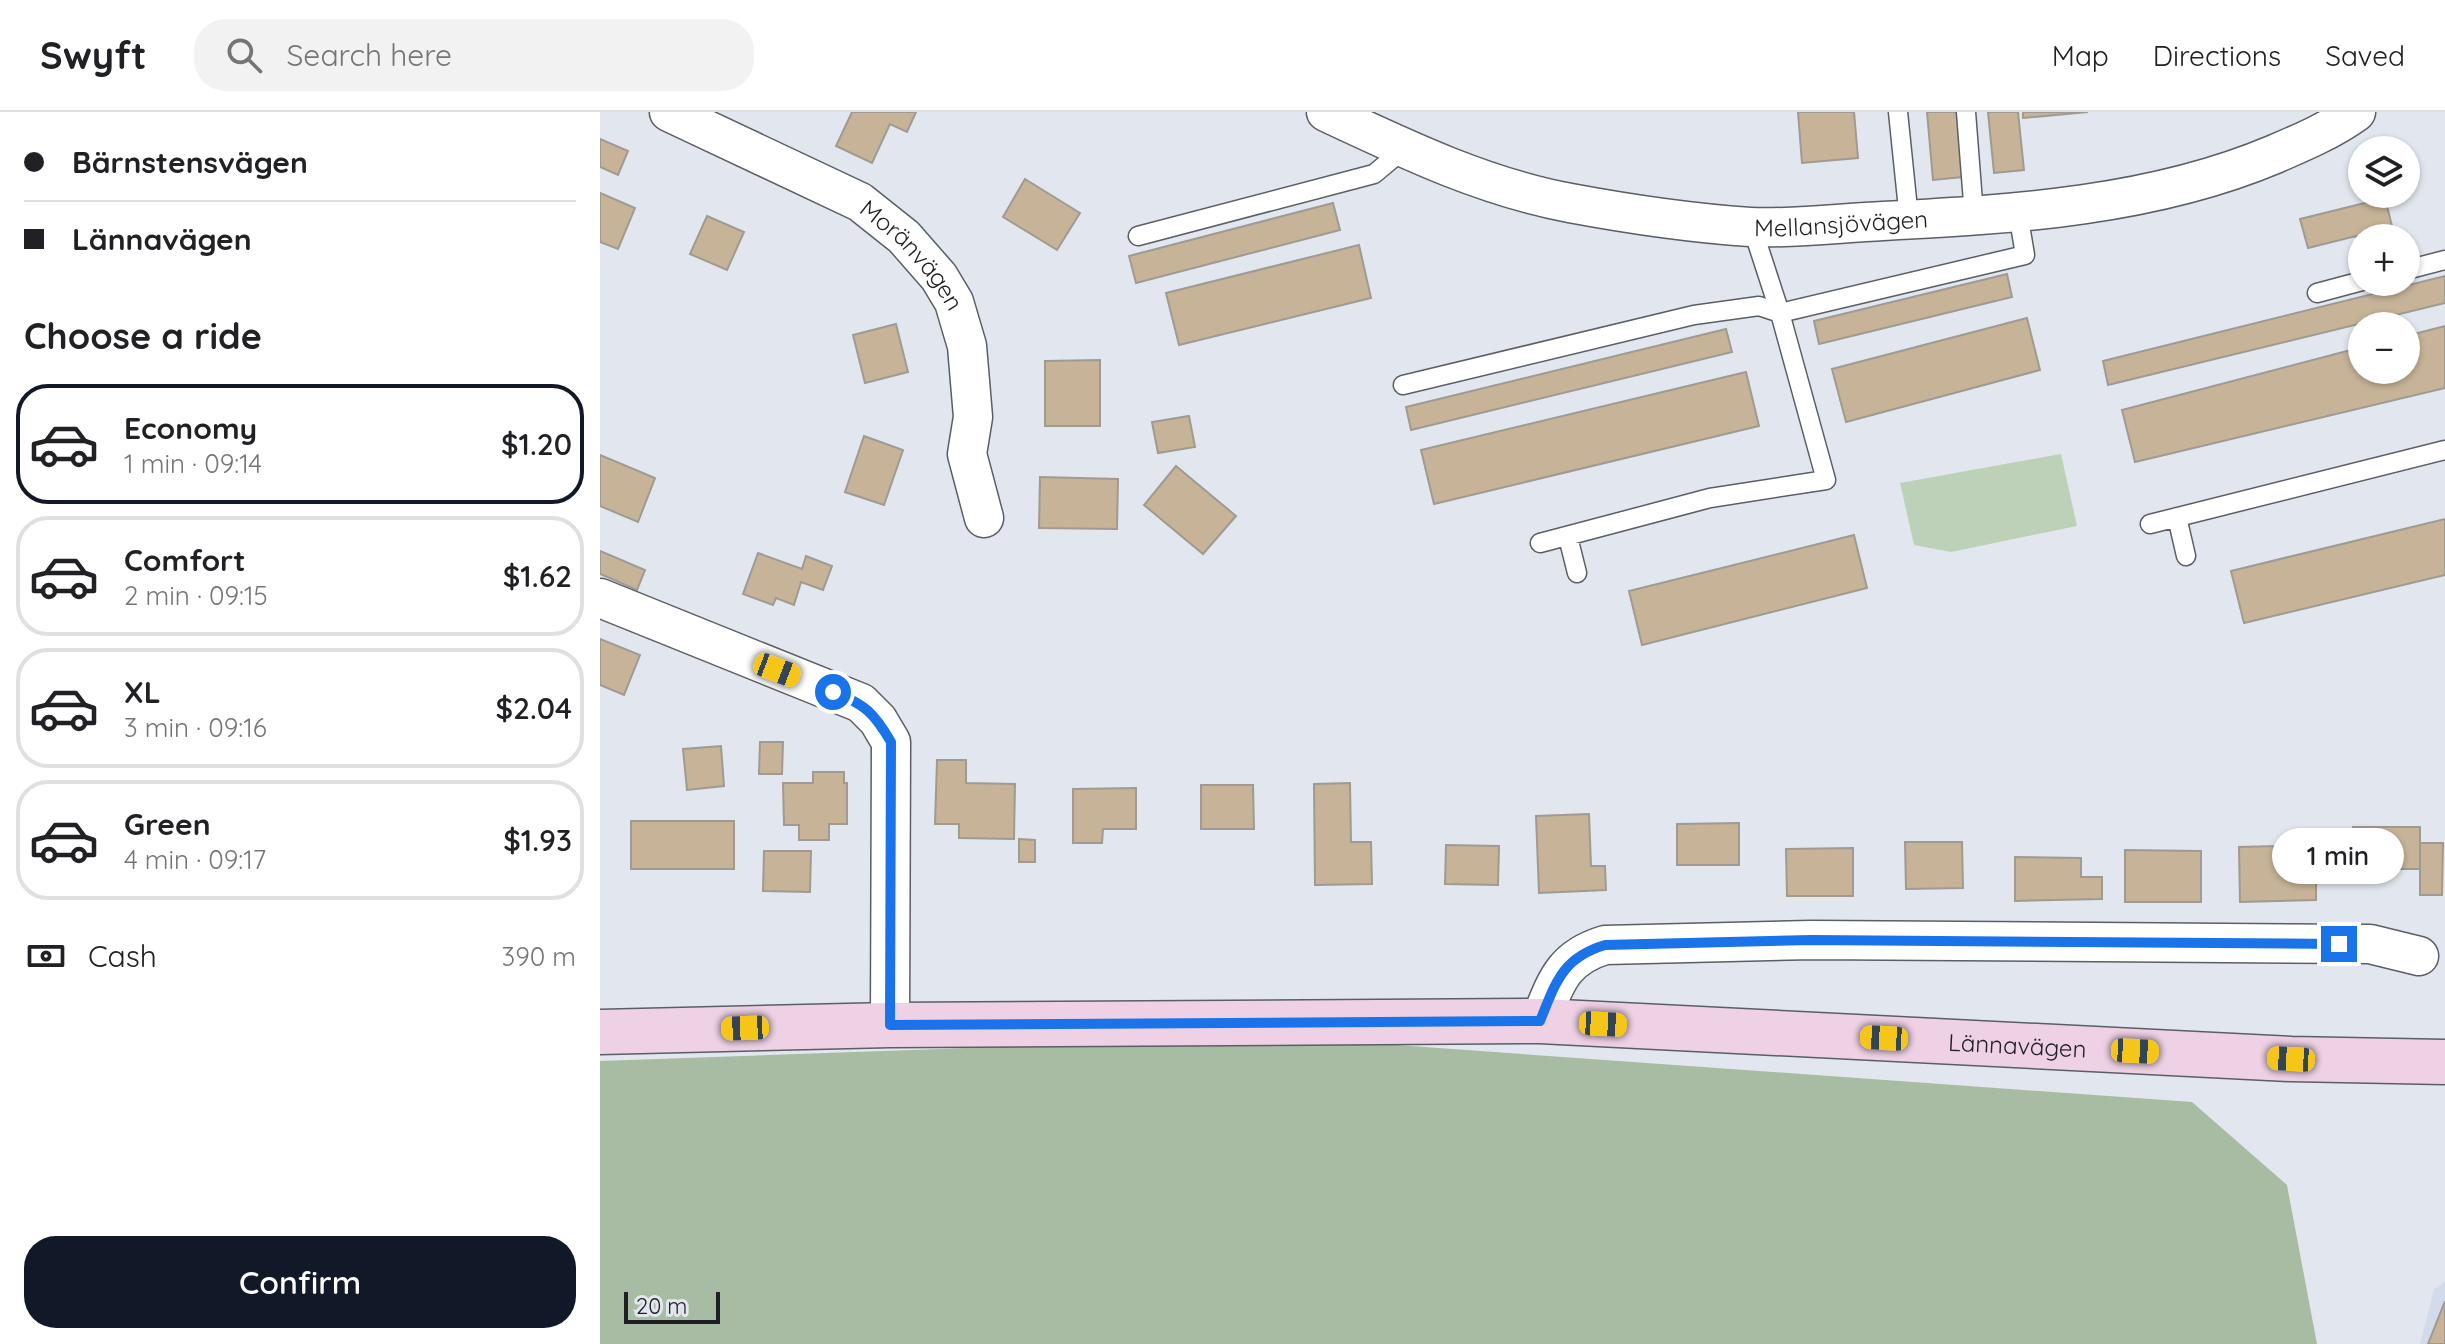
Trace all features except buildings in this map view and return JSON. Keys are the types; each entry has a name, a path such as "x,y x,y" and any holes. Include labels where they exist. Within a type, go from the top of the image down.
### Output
{"main road":[{"name":"Lännavägen","path":"600,1032 890,1025 1540,1021 2291,1059 2445,1062"}],"street":[{"name":"Moränvägen","path":"669,112 860,202 904,237 939,277 954,302 967,346 973,417 967,454 984,518"},
{"name":"Mellansjövägen","path":"1326,112 1404,149 1489,182 1568,202 1752,227 2018,213 2187,186 2247,166 2308,140 2356,112"},
{"path":"600,598 861,703 878,720 891,742 890,1025"},
{"path":"1540,1021 1559,977 1570,962 1585,951 1605,945 1811,940 2370,944 2419,956"}],"lane":[{"path":"1898,112 1909,219"},
{"path":"1966,112 1974,215"},
{"path":"1138,236 1374,174 1404,149"},
{"path":"1403,385 1694,315 1759,306 1780,313 2025,255 2018,213"},
{"path":"1540,543 1710,498 1826,480 1780,313 1752,227"},
{"path":"2420,266 2445,260"},
{"path":"2317,293 2348,285"},
{"path":"2150,524 2445,450"},
{"path":"2177,517 2186,556"},
{"path":"1568,537 1577,573"}],"shaded area":[{"path":"2445,1281 2445,1344 2420,1344 2434,1289"}],"green space":[{"path":"2061,454 2077,526 1951,552 1914,545 1900,483"},
{"path":"1285,1037 2192,1102 2287,1185 2317,1344 600,1344 600,1061"}],"route":[{"path":"833,692 861,703 878,720 891,742 890,1025 1540,1021 1559,977 1570,962 1585,951 1605,945 1668,941 2339,944"}]}
